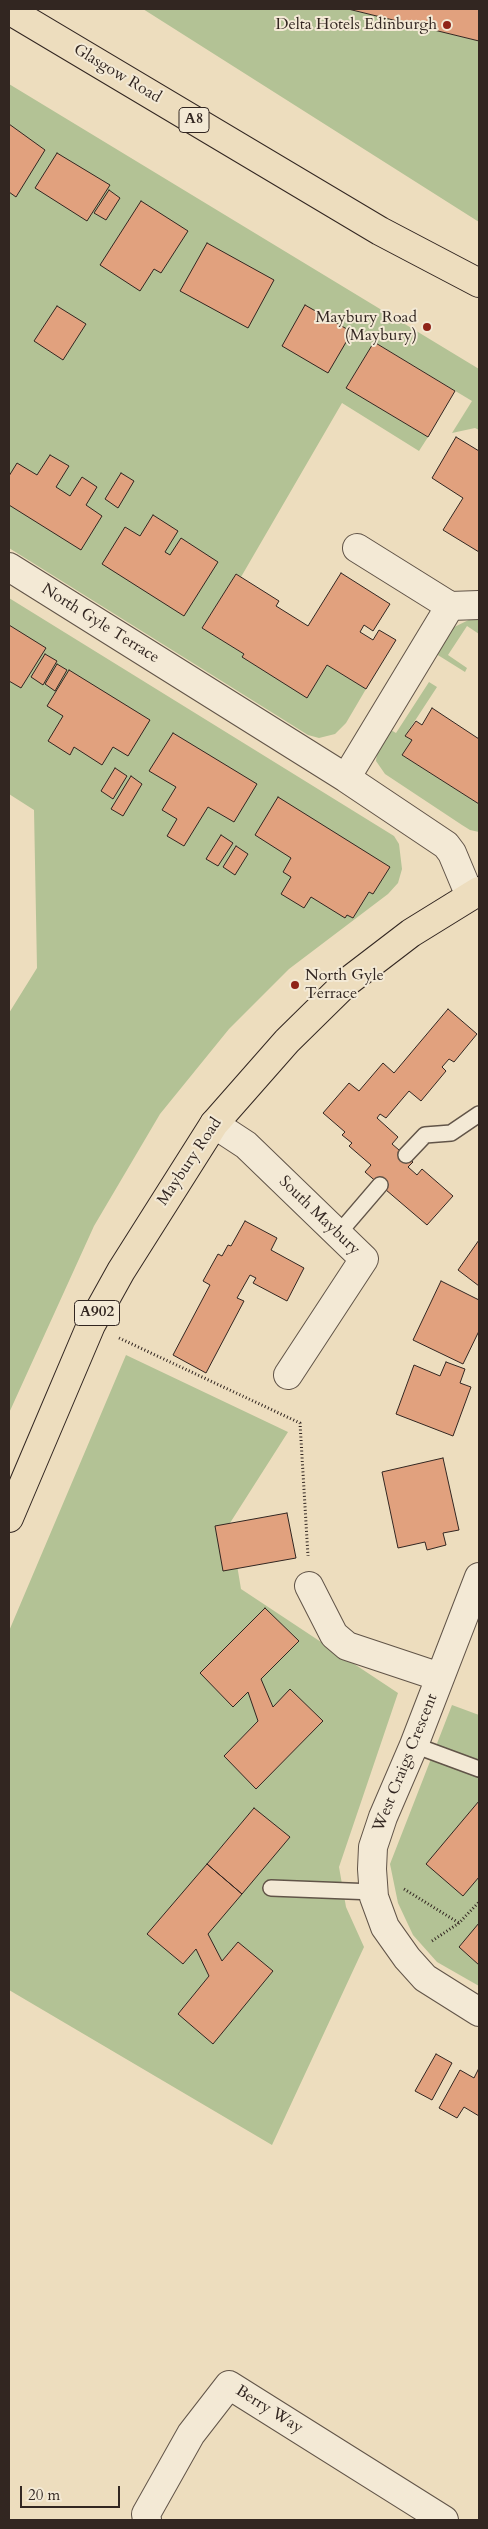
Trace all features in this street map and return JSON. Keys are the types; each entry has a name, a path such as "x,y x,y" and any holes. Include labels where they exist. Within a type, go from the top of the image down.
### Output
{"main road":[{"name":"Glasgow Road","path":"9,10 380,231 479,283"},
{"name":"Glasgow Road","path":"380,231 479,300"},
{"name":"Maybury Road","path":"9,1518 91,1325 121,1271 214,1124 287,1041 347,982 410,933 475,893"}],"street":[{"path":"357,548 450,606 479,605"},
{"name":"North Gyle Terrace","path":"9,567 346,778 446,845 475,893"},
{"path":"346,778 450,606"},
{"name":"South Maybury","path":"214,1124 246,1145 364,1259 288,1375"},
{"name":"West Craigs Crescent","path":"479,1577 414,1745 383,1817 373,1847 373,1880 385,1927 407,1958 425,1978 479,2012"},
{"name":"West Craigs Crescent","path":"309,1586 334,1635 347,1646 440,1678"},
{"name":"Berry Way","path":"147,2520 146,2514 191,2434 229,2385 444,2520"}],"lane":[{"path":"406,1155 425,1135 451,1133 479,1114"},
{"path":"338,1234 380,1184"},
{"path":"414,1745 479,1769"},
{"path":"272,1888 373,1880"}],"path":[{"path":"91,1325 300,1423 309,1586"},
{"path":"373,1880 459,1923"},
{"path":"407,1958 459,1923 479,1902"}],"green space":[{"path":"143,9 348,9 479,41 479,222"},
{"path":"9,84 479,369 479,430 475,428 452,433 472,401 374,342 346,388 428,437 419,451 342,403 241,577 236,574 202,628 244,654 242,657 307,697 327,665 366,689 346,723 335,734 319,738 308,735 9,548"},
{"path":"9,598 394,836 399,844 402,869 398,883 388,894 289,969 229,1029 160,1114 94,1226 9,1413 9,1013 37,968 34,810 9,794"},
{"path":"479,615 479,634 467,626 448,655 467,668 465,672 433,652 448,630"},
{"path":"429,682 437,687 405,736 412,740 402,755 479,804 479,832 470,830 385,774 376,761 377,753 389,729 396,733"},
{"path":"126,1355 288,1432 230,1523 241,1589 398,1693 339,1867 346,1907 364,1947 272,2145 9,1990 9,1631"},
{"path":"452,1705 479,1715 479,1986 437,1962 413,1935 398,1903 390,1864"}],"building":[{"name":"Delta Hotels Edinburgh","path":"348,9 479,9 479,41"},
{"path":"9,124 45,150 16,197 9,192"},
{"path":"57,153 110,185 87,221 35,188"},
{"path":"109,190 120,198 106,220 94,213"},
{"path":"141,201 188,231 161,273 154,269 140,291 100,265"},
{"path":"207,243 274,280 248,328 180,291"},
{"path":"305,305 352,332 328,373 282,346"},
{"path":"57,306 86,324 63,360 34,341"},
{"path":"374,342 455,391 428,437 346,388"},
{"path":"456,437 479,451 479,552 443,530 463,498 432,478"},
{"path":"50,455 69,466 56,487 70,496 82,477 97,487 86,505 102,516 81,550 9,505 9,476 17,463 37,475"},
{"path":"121,473 134,481 118,508 105,499"},
{"path":"153,515 178,531 165,552 170,555 181,538 218,562 184,616 102,564 125,527 140,536"},
{"path":"341,573 390,604 373,631 364,625 360,632 373,640 379,630 396,640 366,689 327,665 307,698 242,657 244,654 202,628 236,574 279,601 276,606 308,626"},
{"path":"9,625 46,648 21,688 9,681"},
{"path":"45,654 57,661 43,685 31,677"},
{"path":"57,664 67,670 55,691 45,684"},
{"path":"69,670 150,720 128,756 113,747 102,765 74,747 70,755 48,741 63,716 47,706"},
{"path":"432,708 479,739 479,804 402,755 412,740 405,736 416,721 422,725"},
{"path":"173,733 257,784 234,822 208,807 184,846 167,836 177,819 162,810 176,787 149,771"},
{"path":"115,768 127,776 113,799 101,791"},
{"path":"131,776 142,784 123,816 111,809"},
{"path":"278,797 390,867 373,894 369,892 353,918 347,915 345,918 311,897 304,908 281,894 291,877 283,872 291,858 255,835"},
{"path":"221,835 233,843 218,866 206,859"},
{"path":"236,846 248,854 235,875 223,867"},
{"path":"448,1009 477,1034 454,1062 449,1059 442,1067 446,1071 421,1101 409,1091 386,1118 380,1114 377,1118 398,1137 392,1144 413,1162 408,1167 417,1175 422,1169 453,1196 427,1225 365,1172 371,1165 349,1146 352,1143 342,1135 345,1132 323,1113 349,1083 359,1091 383,1063 394,1073"},
{"path":"245,1221 277,1238 271,1250 304,1268 287,1301 253,1283 256,1278 250,1275 237,1298 244,1301 206,1373 173,1355 210,1285 203,1281 218,1254 222,1256 228,1245 231,1246"},
{"path":"479,1240 479,1286 458,1270"},
{"path":"441,1281 479,1300 479,1331 463,1364 413,1340"},
{"path":"446,1362 465,1369 460,1383 471,1387 453,1436 396,1414 414,1365 440,1376"},
{"path":"443,1458 459,1530 443,1533 446,1545 427,1550 425,1542 398,1548 382,1472"},
{"path":"287,1513 296,1558 223,1571 215,1526"},
{"path":"265,1608 299,1641 261,1679 273,1707 290,1689 323,1721 256,1789 224,1756 258,1721 248,1692 233,1707 200,1673"},
{"path":"479,1801 479,1877 463,1896 426,1864"},
{"path":"254,1808 290,1837 242,1894 207,1864"},
{"path":"207,1864 242,1894 208,1934 222,1961 238,1942 273,1971 213,2044 178,2014 209,1976 196,1949 183,1964 147,1934"},
{"path":"479,1923 479,1965 459,1947"},
{"path":"436,2054 452,2063 432,2100 415,2091"},
{"path":"479,2068 479,2116 464,2107 457,2118 439,2108 460,2070 474,2078"}],"place":[{"name":"Delta Hotels Edinburgh","path":"447,25"},
{"name":"Maybury Road (Maybury)","path":"427,327"},
{"name":"North Gyle Terrace","path":"295,985"}]}
